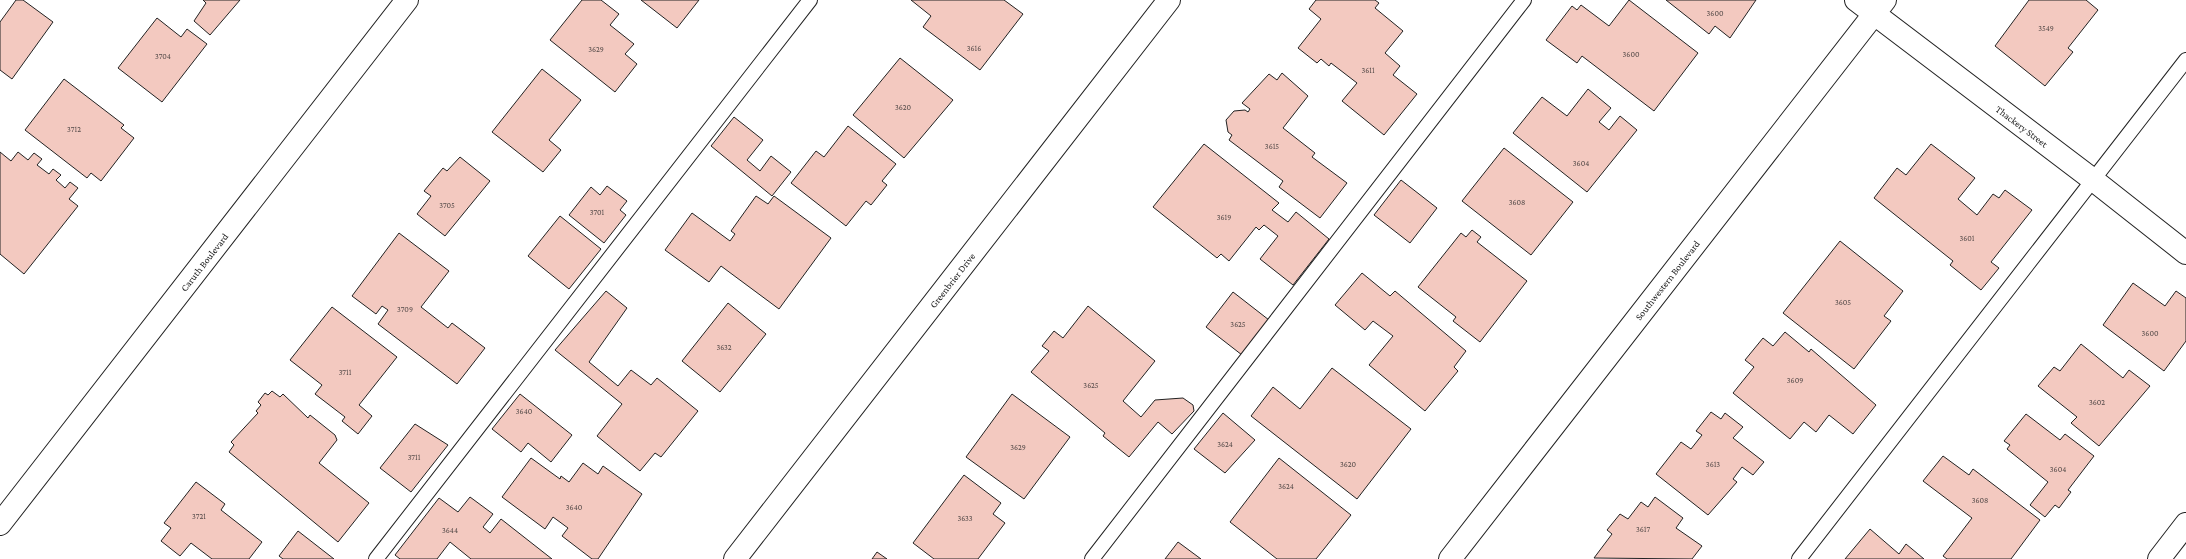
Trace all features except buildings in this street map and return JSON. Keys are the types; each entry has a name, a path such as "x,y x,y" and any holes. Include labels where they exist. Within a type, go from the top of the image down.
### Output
{"street":[{"name":"Caruth Boulevard","path":"0,524 407,0"},
{"name":"Greenbrier Drive","path":"735,559 1169,0"},
{"name":"Thackery Street","path":"1856,0 1879,7 2186,253"},
{"name":"Southwestern Boulevard","path":"1450,559 1879,7"},
{"path":"2159,559 2186,524"}],"lane":[{"path":"376,559 810,0"},
{"path":"1092,559 1524,0"},
{"path":"1799,559 2092,179 2186,60"}]}
